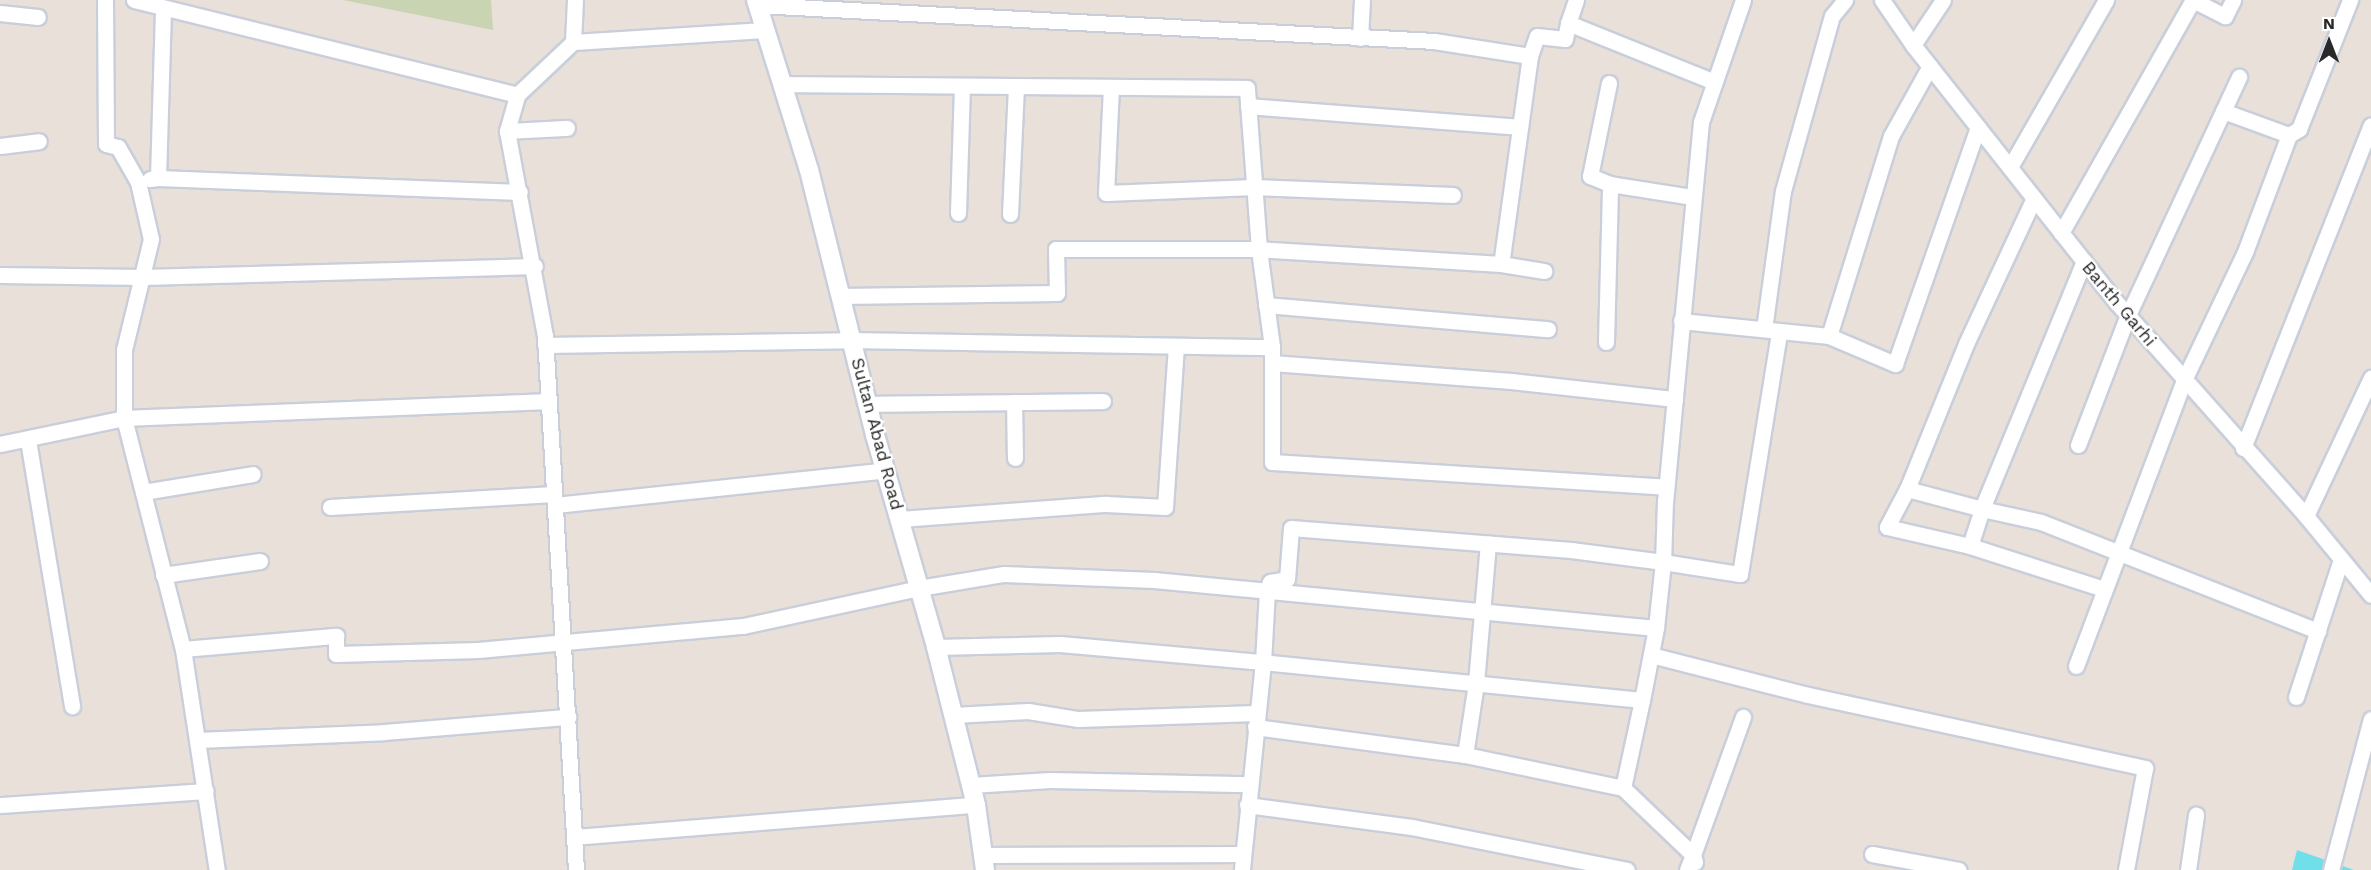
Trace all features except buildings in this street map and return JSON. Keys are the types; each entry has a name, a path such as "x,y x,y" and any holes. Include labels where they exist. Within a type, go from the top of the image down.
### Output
{"street":[{"path":"105,0 106,144 118,147 138,182 151,239 124,350 124,418 183,649 218,870"},
{"path":"134,0 163,9 517,94"},
{"path":"573,42 575,0"},
{"path":"1360,38 1362,0"},
{"path":"1501,264 1530,56 1537,36 1565,39 1576,0"},
{"path":"1623,788 1656,628 1664,562 1666,487 1701,122 1743,0"},
{"path":"1764,329 1783,190 1832,16 1845,0"},
{"name":"Banth Garhi","path":"1882,0 1913,45 2128,315 2243,448 2306,516 2370,592"},
{"path":"1913,45 1943,0"},
{"path":"2010,166 2106,0"},
{"path":"2061,233 2193,0 2225,16 2233,0"},
{"path":"2076,666 2184,380 2245,252 2289,135 2299,129 2350,0"},
{"path":"756,2 1434,41 1530,56"},
{"name":"Sultan Abad Road","path":"756,2 809,170 867,404 936,647 976,805 984,862"},
{"path":"158,178 163,9"},
{"path":"0,13 39,17"},
{"path":"1568,23 1715,82"},
{"path":"576,870 545,345 535,266 507,131 517,94 573,42 765,30"},
{"path":"1829,336 1891,136 1930,66"},
{"path":"2078,445 2128,315 2239,77"},
{"path":"1609,83 1590,176 1610,184 1692,197"},
{"path":"782,84 1246,88 1259,249 1272,347 1272,462 1666,487"},
{"path":"958,213 962,86"},
{"path":"1010,214 1016,87"},
{"path":"1111,87 1106,193 1254,187 1453,195"},
{"path":"1248,106 1520,127"},
{"path":"2223,111 2289,135"},
{"path":"2243,448 2371,125"},
{"path":"1681,321 1764,329 1779,333 1829,336 1895,364 1978,127"},
{"path":"507,131 567,128"},
{"path":"0,146 39,141"},
{"path":"138,182 158,178 520,192"},
{"path":"1606,342 1610,184"},
{"path":"2034,198 1966,344 1907,489 1887,527 1970,546 2104,589"},
{"path":"840,296 1057,293 1056,249 1259,249 1501,264 1544,272"},
{"path":"1970,546 1982,509 2084,261"},
{"path":"0,274 143,277 535,266"},
{"path":"1266,305 1548,329"},
{"path":"1242,870 1255,720 1263,662 1267,591 1270,582 1287,579 1291,528 1488,544 1664,562 1740,574 1779,333"},
{"path":"545,345 851,340 1272,347"},
{"path":"900,519 1106,504 1165,507 1176,345"},
{"path":"1272,363 1511,381 1675,399"},
{"path":"2306,516 2371,378"},
{"path":"0,444 28,440 124,418 549,401"},
{"path":"867,404 1102,401"},
{"path":"1014,402 1015,458"},
{"path":"28,440 72,706"},
{"path":"330,507 555,499 886,470"},
{"path":"143,492 252,474"},
{"path":"1907,489 2041,522 2318,631"},
{"path":"1465,755 1476,683 1488,544"},
{"path":"2296,698 2341,559"},
{"path":"163,575 260,561"},
{"path":"183,649 336,636 336,654 478,650 563,643 743,626 919,588 1004,574 1154,580 1656,628"},
{"path":"936,647 1060,644 1642,700"},
{"path":"1651,655 1808,695 2145,768 2126,870"},
{"path":"953,716 1028,711 1078,719 1255,720 1465,755 1623,788 1695,862"},
{"path":"197,740 384,732 568,717"},
{"path":"1687,870 1695,862 1743,717"},
{"path":"2331,870 2371,719"},
{"path":"971,785 1050,780 1249,784"},
{"path":"0,805 206,791"},
{"path":"574,837 976,805"},
{"path":"1247,805 1412,827 1627,870"},
{"path":"2188,870 2196,815"},
{"path":"984,862 1242,854"},
{"path":"1872,854 1959,870"}],"green space":[{"path":"343,0 491,0 493,30"}],"water":[{"path":"2297,850 2354,870 2292,870"}]}
